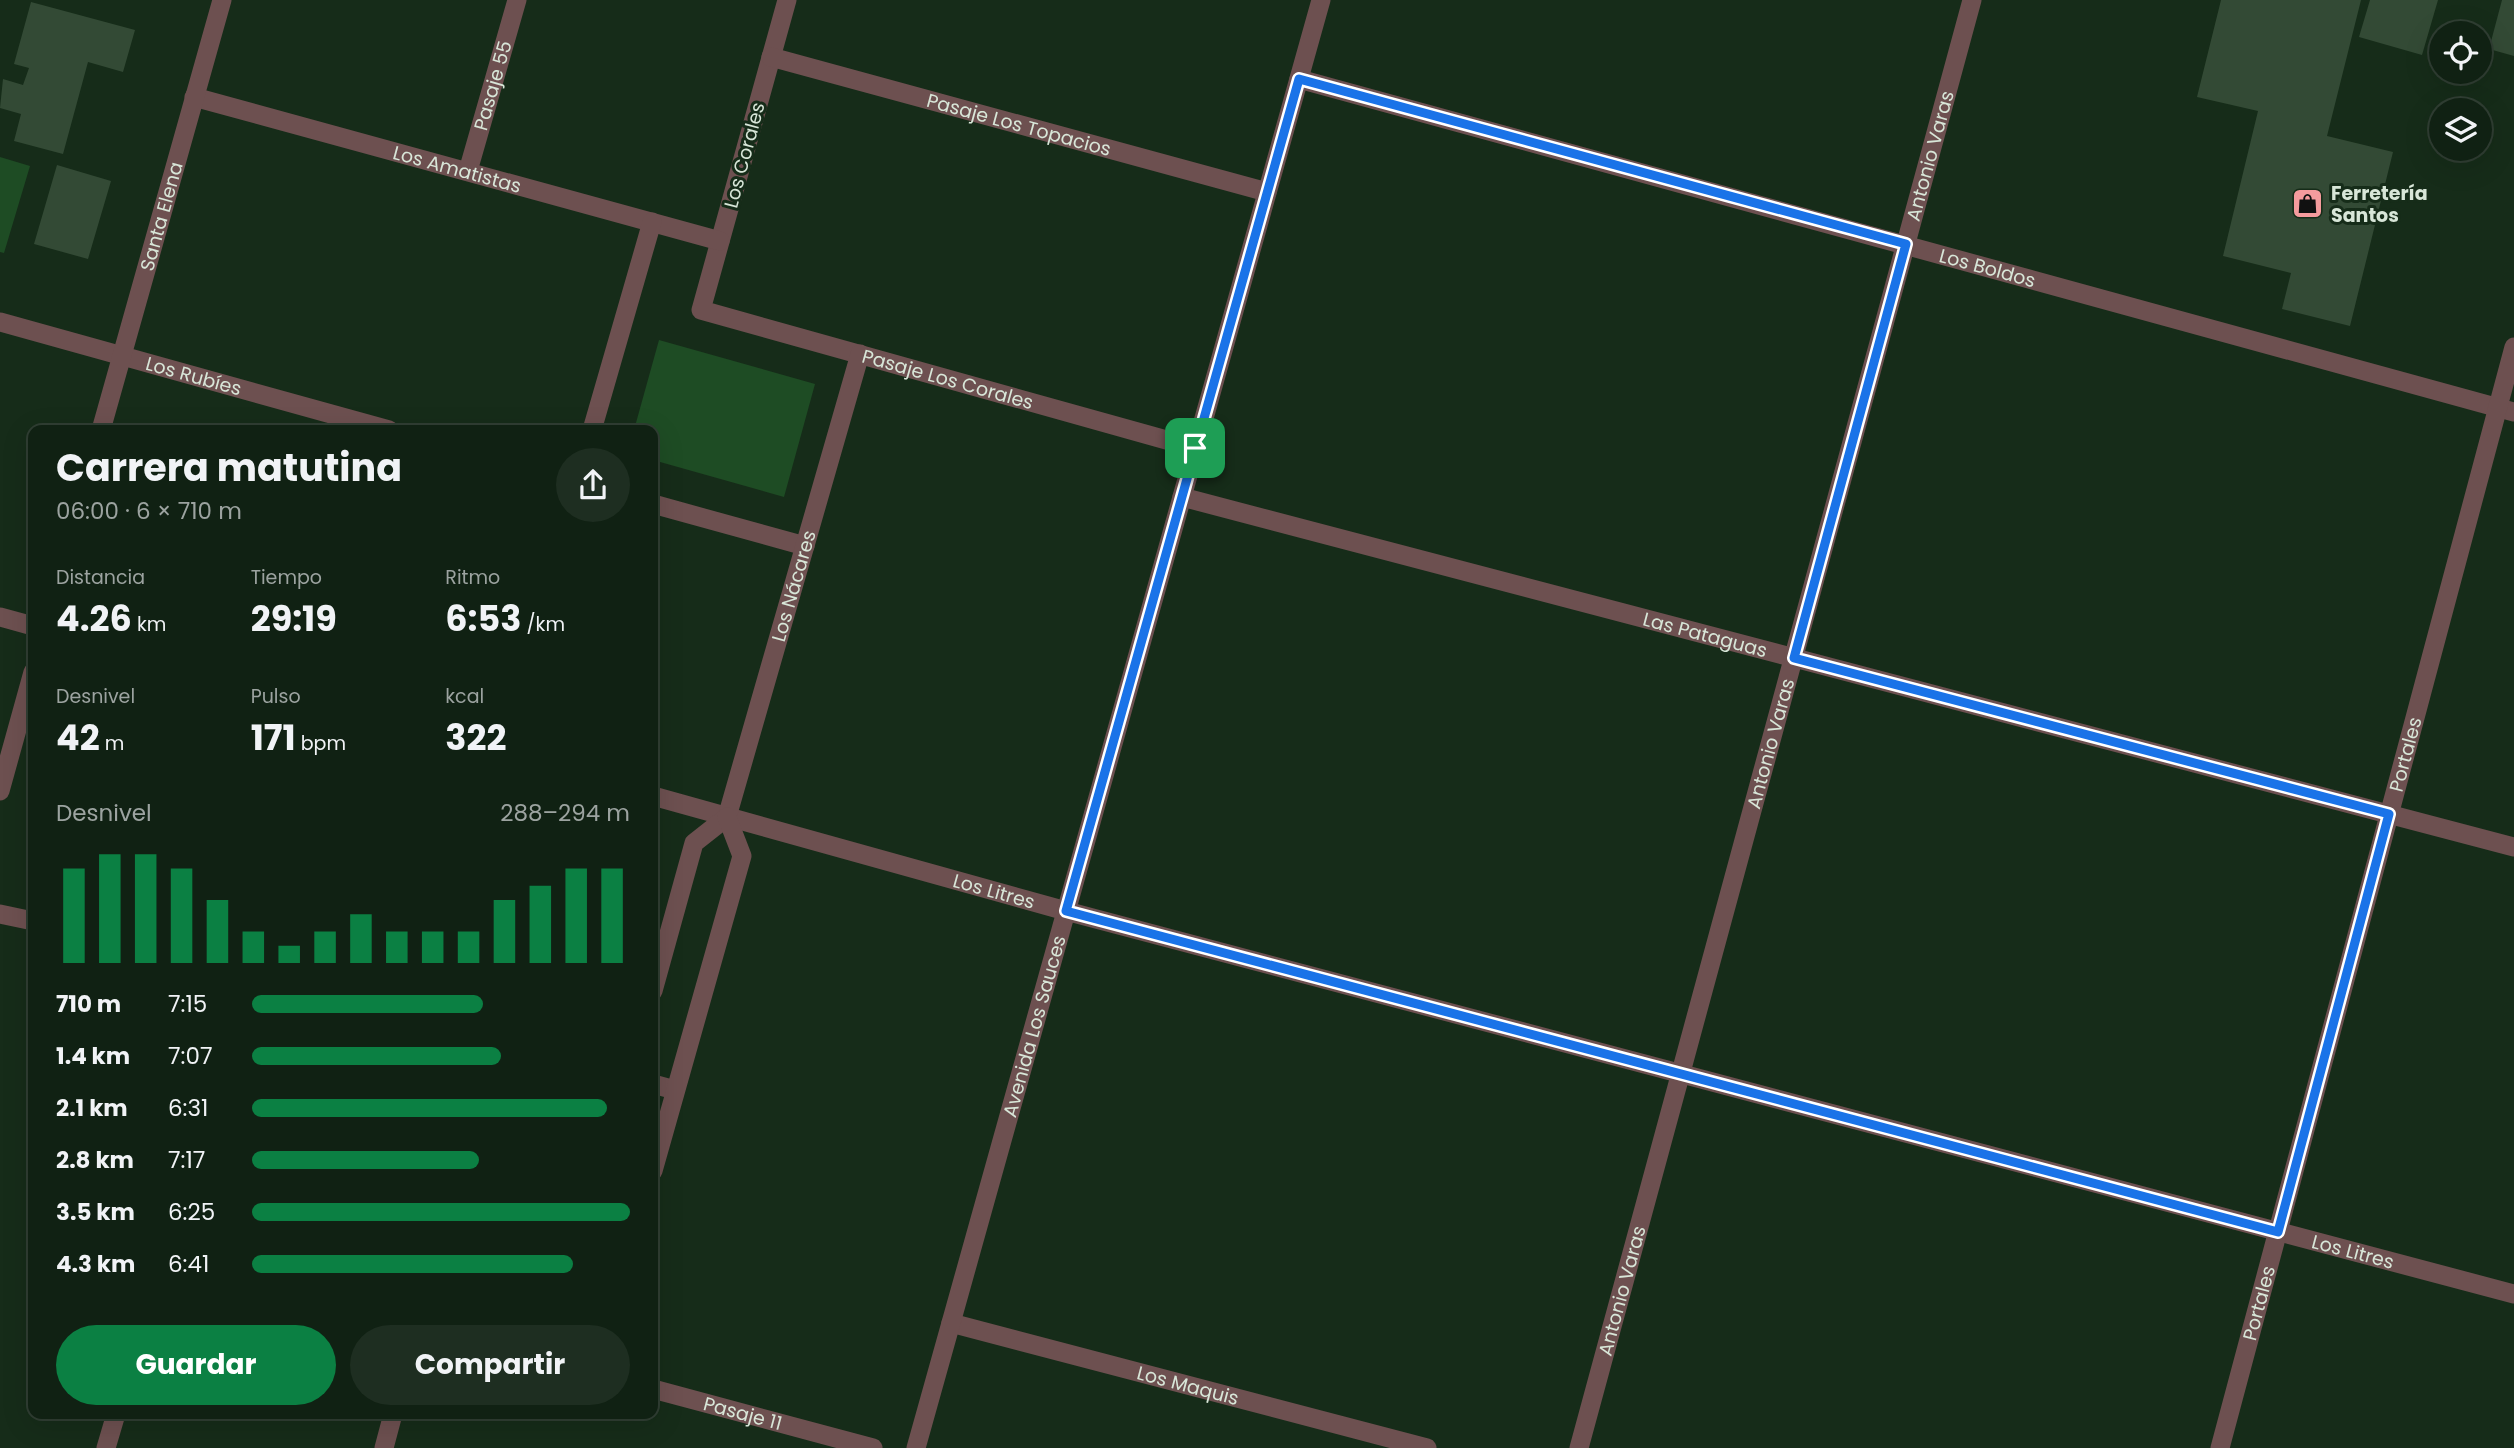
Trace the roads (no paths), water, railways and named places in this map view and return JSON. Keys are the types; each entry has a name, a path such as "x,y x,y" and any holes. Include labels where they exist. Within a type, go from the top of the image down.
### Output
{"street":[{"name":"Santa Elena","path":"102,425 222,0"},
{"name":"Pasaje 55","path":"468,172 517,0"},
{"name":"Los Corales","path":"701,310 787,0"},
{"name":"Avenida Los Sauces","path":"916,1448 1321,0"},
{"name":"Antonio Varas","path":"1579,1448 1972,0"},
{"name":"Pasaje Los Topacios","path":"771,57 1267,191"},
{"name":"Los Boldos","path":"1299,79 2506,409"},
{"name":"Los Amatistas","path":"194,97 720,241"},
{"path":"593,425 652,222"},
{"name":"Pasaje Los Corales","path":"701,310 1195,448"},
{"name":"Los Rubíes","path":"0,322 371,425"},
{"name":"Portales","path":"2220,1448 2389,814 2506,409 2514,347"},
{"name":"Los Nácares","path":"727,817 860,354"},
{"name":"Las Pataguas","path":"1182,498 2514,847"},
{"path":"658,505 805,546"},
{"path":"0,617 28,625"},
{"path":"0,791 28,690"},
{"name":"Los Litres","path":"658,797 1066,911 2514,1294"},
{"path":"658,973 694,843 727,817 742,856 658,1153"},
{"path":"0,914 28,920"},
{"path":"658,1085 675,1090"},
{"name":"Los Maquis","path":"951,1323 1427,1448"},
{"name":"Pasaje 11","path":"658,1390 873,1448"},
{"path":"106,1448 115,1419"},
{"path":"384,1448 392,1419"}],"place":[{"name":"Ferretería Santos","path":"2308,204"}]}
